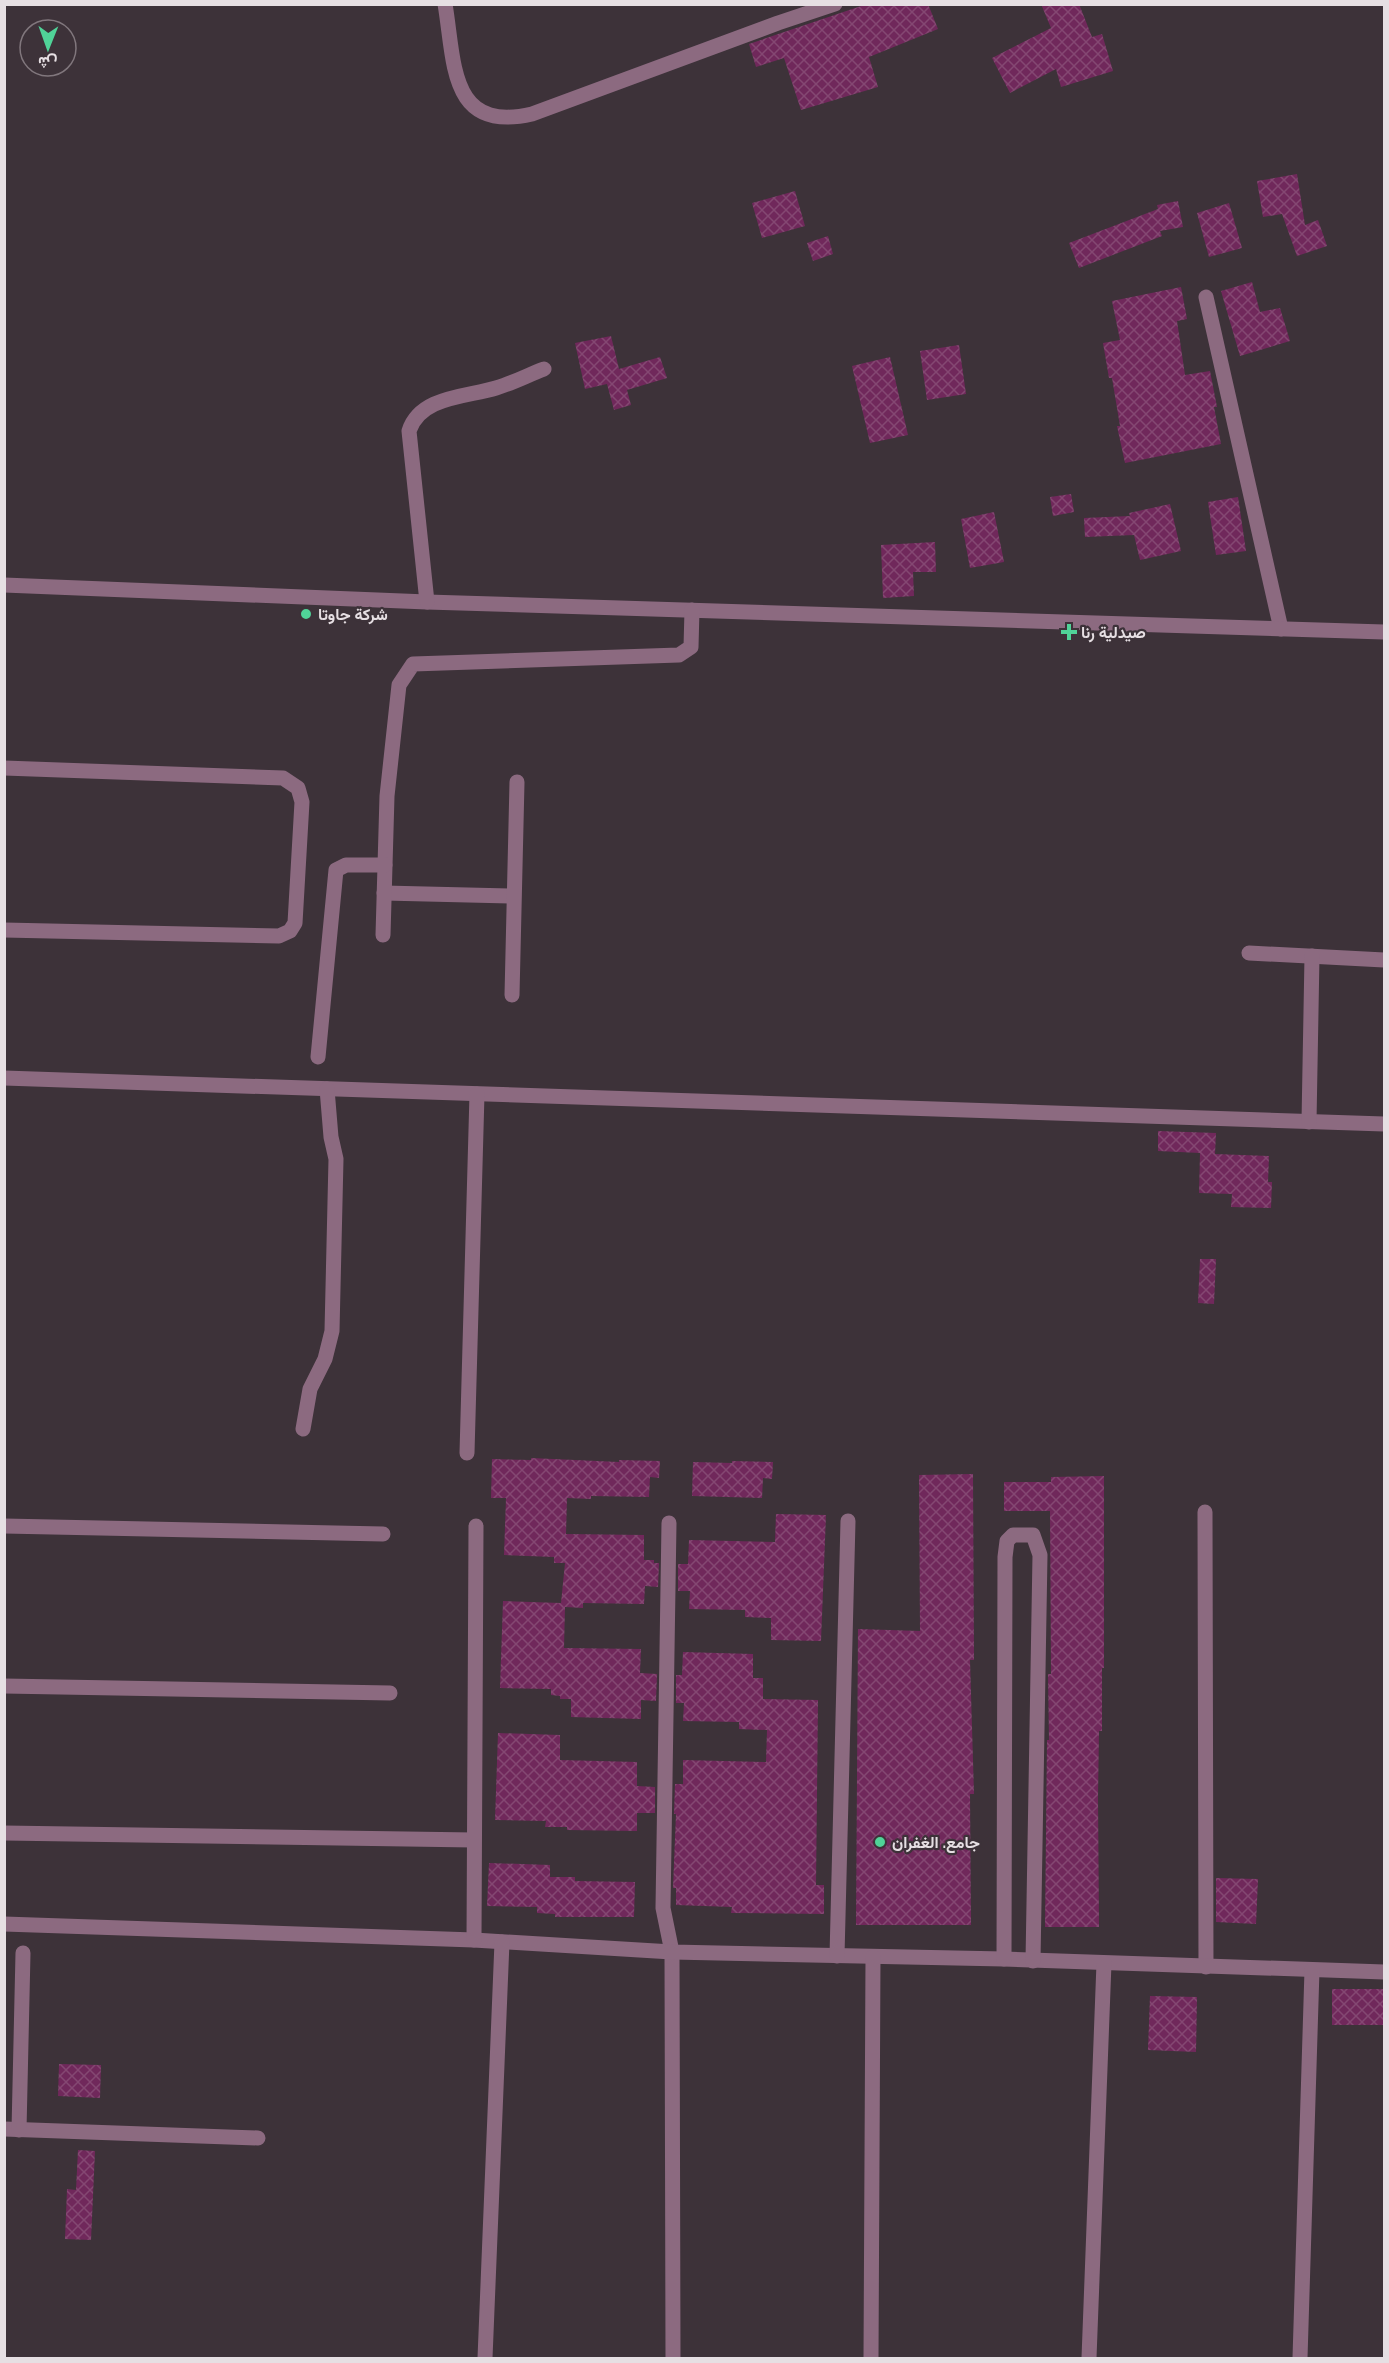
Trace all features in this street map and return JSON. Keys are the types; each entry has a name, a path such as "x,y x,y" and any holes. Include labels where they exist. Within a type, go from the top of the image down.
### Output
{"street":[{"path":"445,4 459,84 465,99 477,110 496,117 514,118 532,114 835,4"},
{"path":"1206,297 1281,629"},
{"path":"427,602 409,431 412,421 421,411 435,403 496,388 544,369"},
{"path":"4,585 427,602 1384,632"},
{"path":"383,935 387,796 399,685 413,664 679,655 691,647 692,610"},
{"path":"4,768 284,778 298,788 302,802 296,923 290,931 279,936 4,930"},
{"path":"512,995 517,782"},
{"path":"318,1057 336,870 346,865 386,865"},
{"path":"384,893 513,896"},
{"path":"1249,953 1384,960"},
{"path":"1309,1122 1312,956"},
{"path":"4,1078 1384,1124"},
{"path":"303,1429 310,1389 325,1359 332,1331 336,1159 331,1137 327,1089"},
{"path":"467,1453 477,1094"},
{"path":"1205,1512 1206,1967"},
{"path":"837,1956 848,1521"},
{"path":"669,1523 663,1908 672,1952 673,2358"},
{"path":"4,1526 383,1534"},
{"path":"474,1940 476,1526"},
{"path":"1004,1959 1005,1557 1007,1541 1013,1535 1033,1535 1040,1555 1033,1961"},
{"path":"4,1686 390,1693"},
{"path":"4,1833 474,1840"},
{"path":"4,1924 474,1940 672,1952 1004,1959 1384,1972"},
{"path":"485,2358 502,1942"},
{"path":"22,1953 12,2129 258,2138"},
{"path":"871,2358 873,1957"},
{"path":"1089,2358 1104,1963"},
{"path":"1300,2358 1312,1970"}],"building":[{"path":"867,4 928,4 938,29 869,57 878,87 801,110 784,58 756,67 749,44"},
{"path":"1041,4 1079,4 1092,37 1102,34 1113,71 1061,87 1056,69 1010,93 992,58 1051,28"},
{"path":"1297,174 1305,225 1318,220 1327,246 1297,256 1282,214 1263,217 1257,181"},
{"path":"795,191 805,226 762,238 752,203"},
{"path":"1178,201 1183,227 1160,231 1162,236 1079,268 1069,243 1158,209 1157,205"},
{"path":"1229,203 1242,248 1209,257 1197,213"},
{"path":"828,236 833,254 813,261 807,243"},
{"path":"1252,282 1260,312 1280,308 1290,341 1240,356 1221,291"},
{"path":"1181,287 1187,319 1177,321 1185,375 1210,371 1221,444 1125,463 1117,426 1120,426 1112,378 1109,378 1103,343 1120,340 1112,301"},
{"path":"611,336 619,369 660,357 667,378 627,390 631,405 614,410 607,384 585,389 575,343"},
{"path":"959,345 966,394 927,400 920,351"},
{"path":"890,357 908,435 870,443 852,366"},
{"path":"1071,494 1074,512 1053,516 1050,497"},
{"path":"1238,497 1246,551 1216,555 1208,502"},
{"path":"1170,504 1181,551 1140,560 1134,535 1085,537 1084,518 1130,516 1129,513"},
{"path":"994,512 1004,562 970,568 961,519"},
{"path":"935,542 936,572 913,572 914,596 883,598 881,545"},
{"path":"1158,1131 1216,1133 1215,1154 1269,1156 1268,1182 1272,1182 1271,1208 1231,1207 1232,1194 1199,1193 1200,1153 1158,1151"},
{"path":"1200,1259 1216,1259 1214,1304 1198,1303"},
{"path":"531,1458 619,1462 619,1460 660,1461 659,1478 650,1477 649,1497 567,1498 566,1534 644,1535 644,1560 654,1560 654,1563 659,1563 658,1587 645,1586 644,1604 583,1603 583,1608 565,1607 564,1648 641,1649 640,1673 657,1674 656,1701 641,1700 641,1719 571,1717 571,1699 560,1699 560,1696 551,1695 551,1689 500,1688 503,1601 561,1603 565,1563 554,1563 554,1557 504,1555 506,1498 491,1498 492,1459 531,1460"},
{"path":"732,1461 773,1462 772,1479 763,1478 762,1498 692,1496 693,1462 732,1463"},
{"path":"973,1474 974,1660 970,1660 974,1794 970,1794 971,1925 856,1925 858,1629 920,1631 919,1475"},
{"path":"1104,1476 1104,1668 1102,1668 1102,1731 1099,1731 1098,1797 1099,1927 1045,1927 1048,1674 1051,1674 1050,1511 1004,1511 1004,1482 1051,1482 1051,1477"},
{"path":"776,1514 826,1515 821,1641 771,1640 771,1618 745,1617 745,1610 689,1609 690,1591 678,1591 678,1564 688,1564 689,1540 775,1542"},
{"path":"683,1652 753,1654 753,1678 763,1678 763,1699 818,1700 816,1885 824,1885 824,1914 731,1913 732,1907 676,1905 676,1888 673,1888 675,1784 683,1784 683,1760 766,1762 767,1730 739,1729 739,1722 683,1721 684,1703 676,1703 676,1675 682,1675"},
{"path":"498,1733 560,1735 560,1760 637,1762 637,1786 655,1787 655,1813 637,1813 637,1831 567,1830 567,1827 545,1827 546,1821 495,1820"},
{"path":"489,1863 550,1865 550,1877 575,1877 575,1881 635,1882 634,1917 555,1917 555,1914 537,1913 537,1907 487,1906"},
{"path":"1216,1878 1258,1879 1256,1924 1216,1922"},
{"path":"1332,1989 1384,1989 1384,2025 1332,2025"},
{"path":"1150,1996 1197,1997 1196,2052 1148,2050"},
{"path":"59,2064 101,2065 100,2098 58,2096"},
{"path":"78,2150 95,2151 91,2240 65,2239 67,2189 76,2190"}],"place":[{"name":"شركة جاوتا","path":"306,614"},
{"name":"صيدلية رنا","path":"1069,632"},
{"name":"جامع. الغفران","path":"880,1842"}]}
